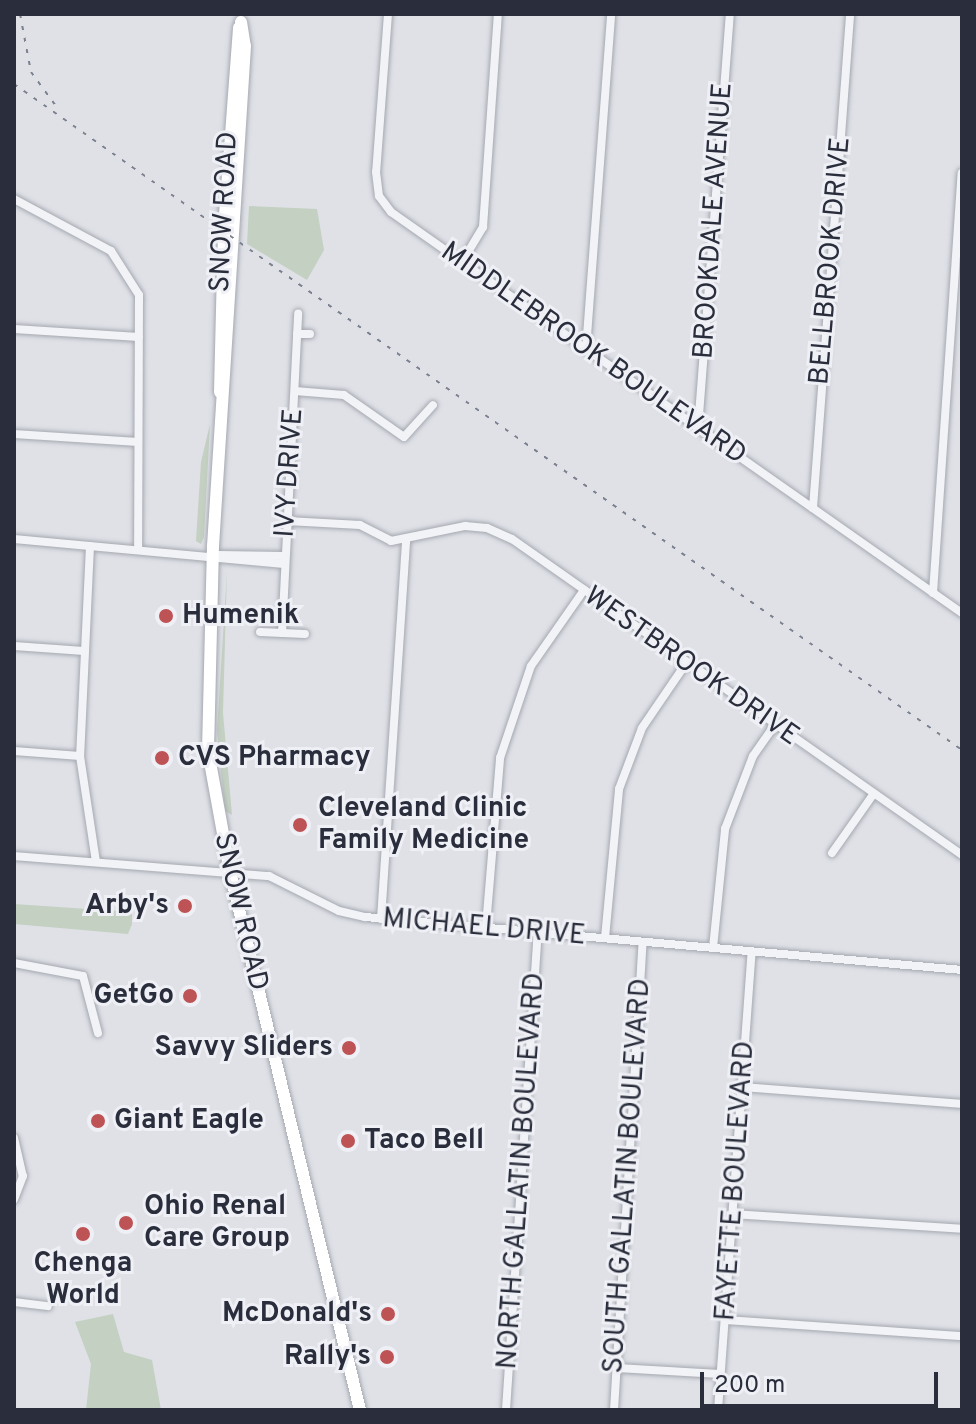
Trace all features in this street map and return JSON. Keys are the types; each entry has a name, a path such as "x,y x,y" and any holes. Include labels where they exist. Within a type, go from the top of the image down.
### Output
{"main road":[{"name":"SNOW ROAD","path":"241,18 245,46 235,258 221,403 208,751 230,872 360,1410"}],"street":[{"name":"MIDDLEBROOK BOULEVARD","path":"388,14 376,172 379,196 391,212 962,613"},
{"path":"462,262 483,227 498,14"},
{"path":"586,349 611,14"},
{"name":"BROOKDALE AVENUE","path":"698,428 730,14"},
{"name":"BELLBROOK DRIVE","path":"813,508 850,14"},
{"path":"933,593 962,173"},
{"path":"14,199 111,251 139,295 138,549"},
{"name":"IVY DRIVE","path":"282,633 298,313"},
{"path":"14,329 139,337"},
{"path":"297,334 310,334"},
{"path":"295,391 344,395 404,437 433,405"},
{"path":"14,434 138,442"},
{"path":"287,521 360,525 391,541 406,539 381,919"},
{"name":"WESTBROOK DRIVE","path":"406,539 465,526 487,528 584,590 872,796 962,855"},
{"path":"14,539 284,560"},
{"path":"90,546 80,756 96,862"},
{"path":"486,926 500,758 531,666 584,590"},
{"path":"260,632 305,634"},
{"path":"14,646 84,651"},
{"path":"605,938 619,789 642,728 687,662"},
{"path":"713,948 725,829 753,756 775,725"},
{"path":"14,751 80,756"},
{"path":"832,853 872,796"},
{"name":"MICHAEL DRIVE","path":"14,856 230,872 282,880 339,911 381,919 962,970"},
{"name":"NORTH GALLATIN BOULEVARD","path":"506,1410 538,932"},
{"name":"SOUTH GALLATIN BOULEVARD","path":"614,1410 643,942"},
{"name":"FAYETTE BOULEVARD","path":"718,1410 752,952"},
{"path":"14,963 83,976 98,1033"},
{"path":"743,1087 962,1104"},
{"path":"14,1138 23,1176 14,1199"},
{"path":"732,1214 962,1229"},
{"path":"14,1302 48,1306"},
{"path":"726,1320 962,1336"},
{"path":"617,1368 720,1374"}],"green space":[{"path":"249,206 317,209 324,250 307,280 247,244"},
{"path":"210,424 204,537 201,544 196,541 201,462"},
{"path":"227,571 223,713 232,815 225,811 217,731"},
{"path":"14,904 132,912 132,924 128,934 14,924"},
{"path":"113,1314 124,1352 152,1360 161,1410 86,1410 91,1364 75,1322"}],"railway":[{"path":"20,14 31,72 56,106"},
{"path":"14,84 962,750"}],"place":[{"name":"Humenik","path":"166,616"},
{"name":"CVS Pharmacy","path":"162,758"},
{"name":"Cleveland Clinic Family Medicine","path":"300,825"},
{"name":"Arby's","path":"185,906"},
{"name":"GetGo","path":"190,996"},
{"name":"Savvy Sliders","path":"349,1048"},
{"name":"Giant Eagle","path":"98,1121"},
{"name":"Taco Bell","path":"348,1141"},
{"name":"Ohio Renal Care Group","path":"126,1223"},
{"name":"Chenga World","path":"83,1234"},
{"name":"McDonald's","path":"388,1314"},
{"name":"Rally's","path":"387,1357"}]}
